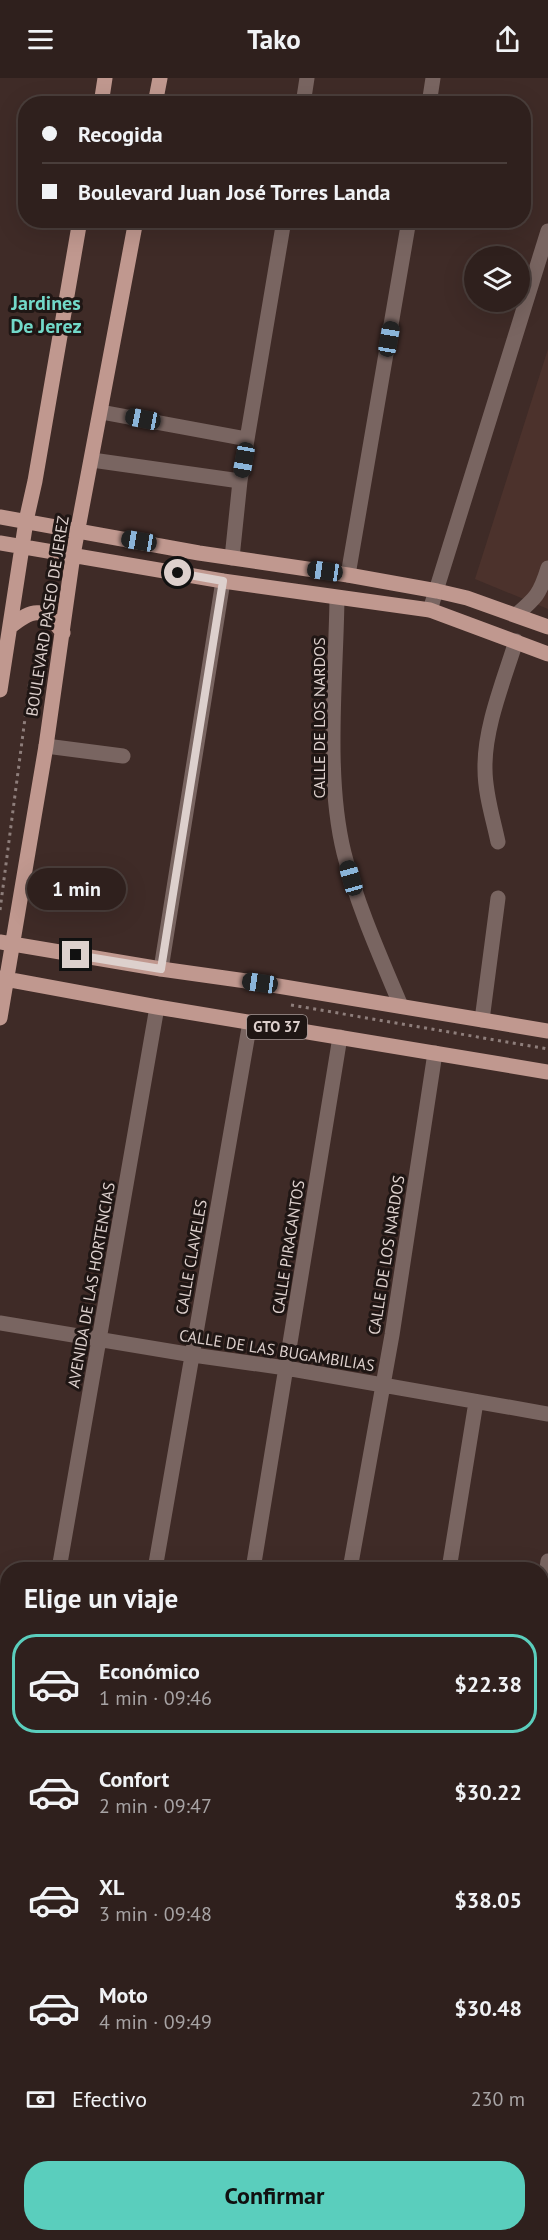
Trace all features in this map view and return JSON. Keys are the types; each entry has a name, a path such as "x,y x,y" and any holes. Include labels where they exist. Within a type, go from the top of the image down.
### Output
{"main road":[{"path":"102,96 105,78"},
{"path":"157,96 160,78"},
{"path":"0,690 26,521 79,228"},
{"name":"BOULEVARD PASEO DE JEREZ","path":"0,1018 6,943 46,746 73,555 135,228"},
{"path":"0,517 232,558 348,574 437,591 548,627"},
{"path":"0,543 223,581 430,610 548,654"},
{"path":"10,627 27,614 41,612 48,615 63,633"},
{"name":"GTO 37","path":"6,943 548,1031"},
{"name":"GTO 37","path":"3,979 548,1072"}],"street":[{"path":"304,96 307,78"},
{"path":"431,96 434,78"},
{"path":"232,558 240,481 283,228"},
{"path":"348,574 408,228"},
{"path":"430,610 548,231"},
{"path":"101,412 247,439"},
{"path":"92,460 240,481"},
{"path":"516,615 545,590 548,568"},
{"path":"161,969 223,581"},
{"name":"CALLE DE LOS NARDOS","path":"337,598 334,754 338,822 351,878 400,1006"},
{"path":"498,843 485,770 486,749 516,641"},
{"path":"46,746 123,756"},
{"path":"482,1020 498,898"},
{"name":"AVENIDA DE LAS HORTENCIAS","path":"60,1562 157,1007"},
{"name":"CALLE CLAVELES","path":"156,1562 250,1022"},
{"name":"CALLE PIRACANTOS","path":"254,1562 340,1037"},
{"name":"CALLE DE LOS NARDOS","path":"351,1562 381,1384 400,1289 435,1053"},
{"name":"CALLE DE LAS BUGAMBILIAS","path":"0,1323 286,1368 548,1414"},
{"path":"450,1562 476,1402"}],"path":[{"path":"0,910 30,680"}],"shaded area":[{"path":"548,349 548,609 475,579"}],"district":[{"name":"Jardines De Jerez","path":"46,314"}],"route":[{"path":"76,955 161,969 223,581 178,573"}]}
